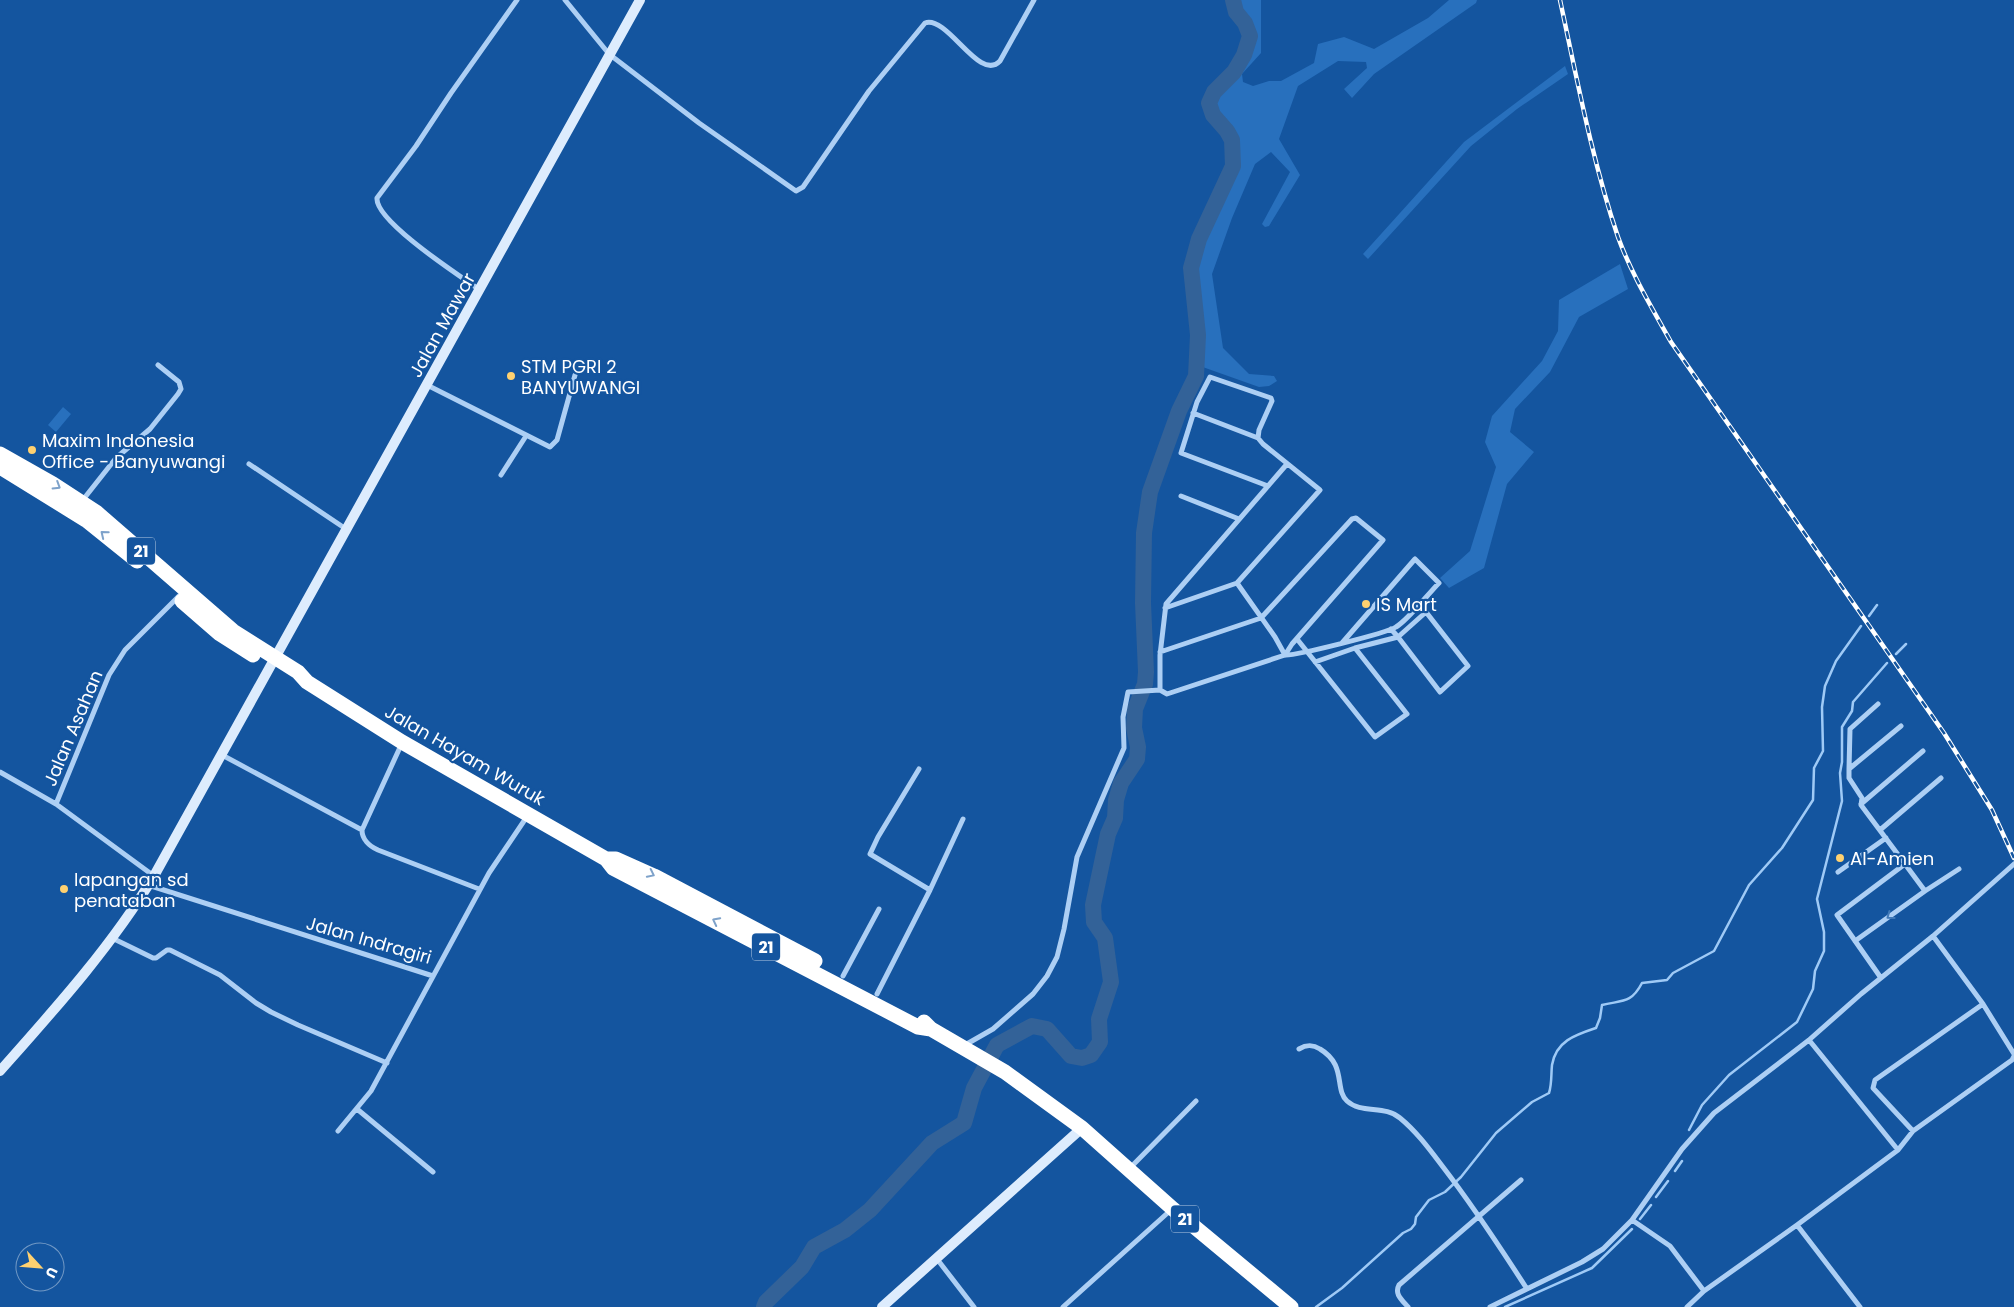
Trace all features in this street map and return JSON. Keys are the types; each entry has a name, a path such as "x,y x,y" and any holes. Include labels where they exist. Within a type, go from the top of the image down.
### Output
{"highway":[{"name":"21","path":"0,454 81,502 115,528 220,634 250,654 273,661"},
{"name":"21","path":"0,467 86,520 273,661"},
{"name":"Jalan Hayam Wuruk","path":"273,661 298,672 308,682 402,742 606,859 613,868 918,1027 931,1028"},
{"name":"Jalan Hayam Wuruk","path":"606,859 616,858 654,876 877,994 921,1019 931,1028 1005,1072 1082,1128"},
{"name":"21","path":"1082,1128 1283,1305"}],"street":[{"path":"480,290 394,226 378,208 377,198 425,133 517,0"},
{"path":"565,0 609,54 707,129 796,191 803,187 869,91 925,23 934,22 944,29 970,55 990,65 996,64 1034,0"},
{"name":"Jalan Mawar","path":"0,1071 76,985 112,938 154,876 640,0"},
{"path":"81,502 116,458 150,429 181,389 179,382 158,365"},
{"path":"427,386 547,446 554,445 560,434 576,375"},
{"path":"1258,438 1259,430 1272,401 1270,398 1211,376 1197,402 1180,453 1268,486"},
{"path":"1165,608 1237,583 1320,490 1258,438 1193,413"},
{"path":"500,475 526,436"},
{"path":"249,464 346,529"},
{"path":"1160,690 1160,652 1166,604 1238,518 1287,464"},
{"path":"1181,496 1238,518"},
{"path":"1160,652 1261,618 1352,518 1356,518 1382,540 1285,655"},
{"path":"967,1050 1033,994 1047,976 1058,957 1077,857 1124,748 1123,717 1128,692 1160,690 1167,694 1285,655 1307,652 1391,629 1400,624 1439,583 1415,559 1342,642"},
{"path":"1237,583 1285,655"},
{"name":"Jalan Asahan","path":"154,876 56,804 109,675 125,650 181,593"},
{"path":"1315,662 1355,648 1398,637 1426,612 1468,666 1440,692 1398,637 1391,629"},
{"path":"1297,639 1375,737 1407,714 1355,648"},
{"path":"1878,704 1850,729 1849,778 1862,798 1861,805 1925,891"},
{"path":"1849,769 1901,726"},
{"path":"402,742 362,830 362,836 370,846 480,890"},
{"path":"1861,805 1923,752"},
{"path":"222,755 362,830"},
{"path":"919,769 878,837 870,854 930,890"},
{"path":"0,772 56,804"},
{"path":"1880,830 1941,778"},
{"name":"Jalan Indragiri","path":"148,885 433,976 489,873 529,814"},
{"path":"877,994 930,890 963,819"},
{"path":"1838,872 1886,838"},
{"path":"1881,978 1837,916 1838,913 1906,864"},
{"path":"1490,1307 1582,1262 1603,1249 1632,1220 1682,1149 1714,1113 1809,1040 1933,936 2014,864"},
{"path":"1855,941 1959,869"},
{"path":"843,976 879,909"},
{"path":"1687,1307 1704,1291 1898,1150 1913,1131 2012,1060 2014,1055 1982,1004 1933,936"},
{"path":"112,938 153,958 158,957 165,950 170,950 220,975 270,1012 387,1062"},
{"path":"338,1131 371,1091 433,976"},
{"path":"1913,1131 1873,1088 1873,1083 1880,1075 1982,1004"},
{"path":"1809,1040 1898,1150"},
{"path":"1299,1049 1305,1046 1314,1046 1327,1054 1338,1070 1343,1094 1347,1101 1359,1107 1387,1111 1399,1116 1426,1144 1480,1216 1527,1289"},
{"path":"1129,1170 1196,1101"},
{"path":"357,1109 433,1172"},
{"path":"882,1307 1082,1128"},
{"path":"1408,1307 1398,1295 1399,1285 1521,1180"},
{"path":"1063,1307 1173,1209"},
{"path":"1632,1220 1670,1246 1704,1291"},
{"path":"1797,1225 1860,1307"},
{"path":"937,1259 974,1307"}],"shaded area":[{"path":"1233,0 1261,0 1261,53 1242,74 1243,82 1253,86 1269,81 1281,81 1314,63 1318,44 1344,37 1374,49 1428,18 1449,0 1477,0 1476,3 1374,74 1352,98 1344,89 1367,68 1366,62 1338,61 1298,86 1279,139 1300,175 1269,226 1265,227 1262,224 1290,172 1271,152 1255,164 1232,218 1212,274 1223,348 1249,374 1274,376 1277,381 1269,386 1259,387 1197,365 1198,335 1191,268 1199,239 1233,166 1232,140 1213,115 1209,103 1214,92 1234,72 1244,55 1250,36 1245,23 1236,12"},
{"path":"1565,66 1568,74 1517,109 1471,146 1368,259 1363,254 1464,142"},
{"path":"1620,264 1628,289 1579,317 1550,372 1515,409 1510,432 1534,452 1507,484 1484,568 1449,588 1440,578 1470,551 1496,467 1485,442 1492,416 1542,361 1558,331 1559,300"},
{"path":"63,407 71,414 56,432 48,425"}],"waterway":[{"path":"764,1307 766,1302 802,1267 814,1247 845,1230 870,1210 932,1143 964,1123 974,1088 997,1045 1032,1026 1047,1029 1071,1056 1082,1058 1091,1055 1100,1042 1099,1019 1111,982 1105,938 1094,922 1093,905 1108,834 1115,818 1116,800 1121,783 1137,759 1138,747 1134,728 1135,709 1145,684 1146,672 1143,603 1144,533 1150,492 1179,411 1196,376 1198,335 1191,268 1199,239 1233,166 1232,140 1213,115 1209,103 1214,92 1234,72 1244,55 1250,36 1245,23 1236,12 1233,0"},
{"path":"1869,616 1877,605"},
{"path":"1316,1307 1342,1288 1403,1233 1411,1229 1415,1224 1416,1217 1429,1200 1445,1192 1461,1177 1496,1133 1532,1102 1549,1093 1552,1065 1558,1050 1574,1036 1596,1028 1602,1005 1630,998 1642,983 1667,980 1673,973 1714,951 1749,885 1782,848 1813,800 1814,768 1823,751 1822,707 1825,686 1836,661 1861,626"},
{"path":"1896,654 1906,644"},
{"path":"1689,1130 1702,1105 1729,1075 1797,1022 1813,989 1815,971 1824,951 1824,932 1817,899 1842,801 1840,773 1842,762 1842,727 1852,711 1853,702 1887,663"},
{"path":"1675,1171 1682,1161"},
{"path":"1656,1197 1668,1181"},
{"path":"1640,1219 1651,1205"},
{"path":"1505,1307 1592,1268 1632,1229"}],"railway":[{"path":"1560,0 1600,179 1618,237 1642,290 1671,342 1944,733 1992,810 2014,858"}],"place":[{"name":"STM PGRI 2 BANYUWANGI","path":"511,376"},
{"name":"Maxim Indonesia Office - Banyuwangi","path":"32,450"},
{"name":"IS Mart","path":"1366,604"},
{"name":"Al-Amien","path":"1840,858"},
{"name":"lapangan sd penataban","path":"64,889"}]}
